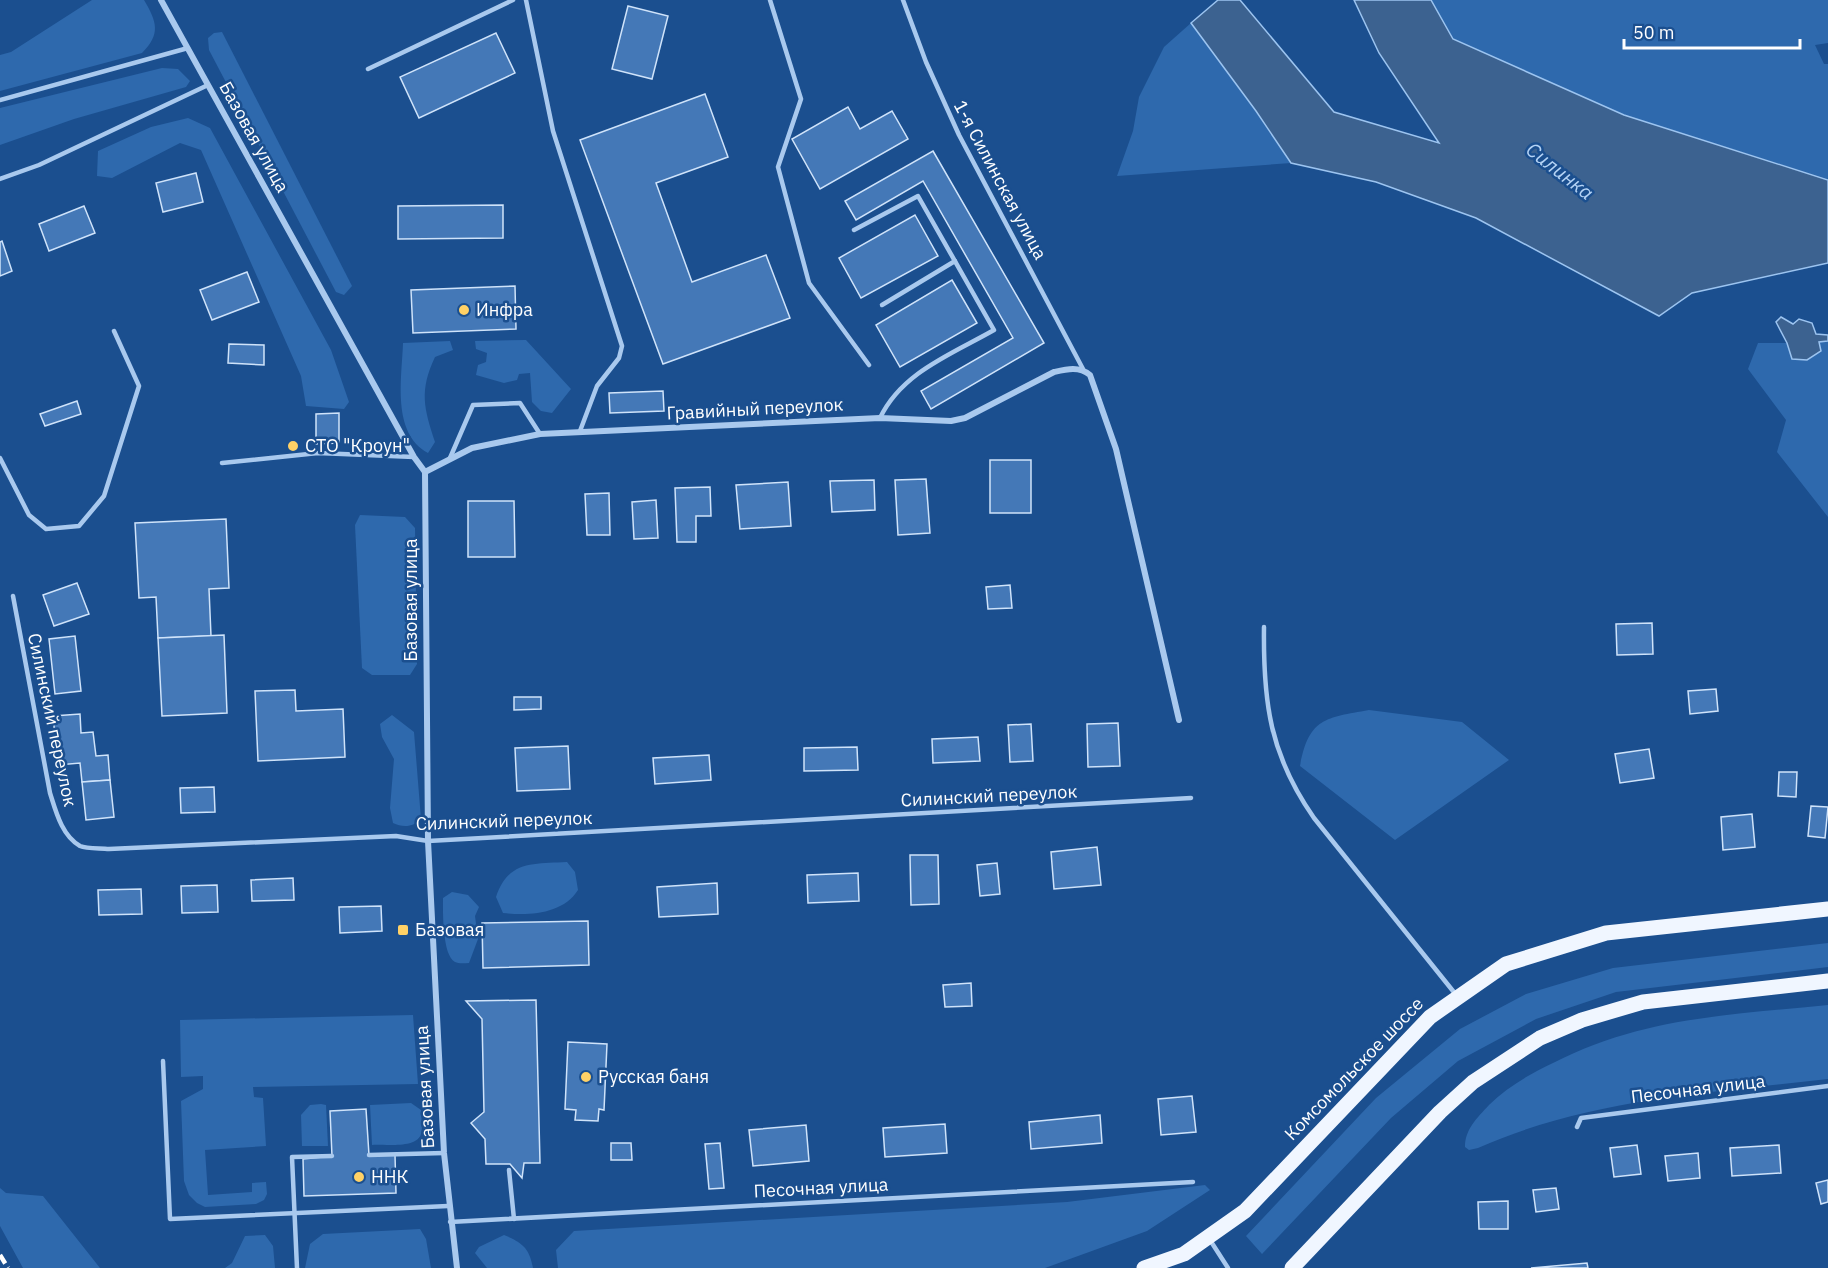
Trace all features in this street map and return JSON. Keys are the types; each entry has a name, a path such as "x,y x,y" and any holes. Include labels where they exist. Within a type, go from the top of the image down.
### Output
{"main road":[{"name":"Комсомольское шоссе","path":"1144,1268 1184,1254 1245,1211 1430,1017 1506,964 1606,933 1828,909"},
{"path":"1292,1268 1440,1112 1473,1082 1540,1038 1582,1020 1643,1002 1828,981"}],"street":[{"name":"Базовая улица","path":"161,0 414,457 425,472 428,841 444,1153 448,1206 457,1268"},
{"name":"Гравийный переулок","path":"425,472 472,448 540,434 880,418 951,422 965,418 1054,372 1083,369"},
{"path":"1083,369 1090,375 1116,449 1179,720"}],"lane":[{"path":"368,69 513,0"},
{"path":"526,0 553,132 622,346 619,358 597,386 580,431"},
{"path":"770,0 801,99 778,167 809,283 869,365"},
{"name":"1-я Силинская улица","path":"903,0 926,62 959,135 1083,369"},
{"path":"0,100 188,48"},
{"path":"0,179 39,165 208,85"},
{"path":"854,230 918,196 994,330 910,377 892,396 880,418"},
{"path":"882,305 955,261"},
{"path":"0,458 29,515 46,529 79,526 104,496 139,386 114,331"},
{"path":"450,459 472,405 520,403 540,434"},
{"path":"222,463 318,453 414,457"},
{"name":"Силинский переулок","path":"13,596 50,794 60,822 69,836 81,846 108,849 396,836 428,841 1191,798"},
{"path":"1264,627 1263,681 1271,731 1293,788 1314,818 1457,996"},
{"path":"163,1061 170,1219 448,1206"},
{"name":"Песочная улица","path":"1577,1127 1581,1118 1828,1086"},
{"path":"369,1155 444,1153"},
{"path":"297,1268 292,1157 332,1156"},
{"path":"508,1170 514,1219"},
{"name":"Песочная улица","path":"450,1222 1193,1182"},
{"path":"1207,1237 1228,1268"}],"shaded area":[{"path":"92,0 144,0 152,15 155,28 152,40 142,53 0,91 0,55 11,52"},
{"path":"1431,0 1828,0 1828,43 1815,45 1824,64 1828,64 1828,179 1623,115 1453,39"},
{"path":"1191,23 1291,163 1117,176 1133,131 1139,97 1164,47"},
{"path":"222,32 352,286 344,295 336,292 209,50 208,38 214,33"},
{"path":"162,68 178,69 190,81 186,87 74,119 0,145 0,108"},
{"path":"188,118 210,128 331,350 349,402 344,409 306,406 301,376 201,150 180,143 112,178 97,176 98,151 151,127"},
{"path":"526,340 571,389 552,413 541,411 532,402 530,373 519,374 517,380 504,383 476,375 478,365 486,362 487,353 476,349 475,341"},
{"path":"450,341 453,350 435,357 425,390 426,409 435,442 428,453 416,444 408,432 404,418 401,403 403,343"},
{"path":"1828,341 1828,517 1777,452 1786,420 1748,369 1758,343 1787,343 1792,359 1819,342"},
{"path":"360,515 405,517 415,528 417,664 410,675 372,675 362,668 355,525"},
{"path":"1369,710 1462,722 1509,760 1395,840 1300,766 1308,738 1321,723 1341,715"},
{"path":"392,715 414,732 421,819 408,826 393,823 390,808 394,759 382,737 380,724"},
{"path":"567,862 575,872 578,890 572,898 555,909 545,912 503,913 496,897 501,885 515,870 533,864"},
{"path":"452,892 468,895 479,907 475,916 478,939 469,963 455,962 445,942 443,898"},
{"path":"1828,943 1828,967 1616,992 1536,1019 1458,1061 1391,1118 1262,1254 1246,1236 1376,1098 1460,1029 1526,994 1613,968"},
{"path":"1828,1005 1828,1079 1694,1094 1606,1108 1520,1132 1478,1148 1469,1150 1465,1147 1472,1124 1503,1092 1553,1063 1587,1048 1620,1036 1688,1020"},
{"path":"413,1015 418,1084 253,1087 254,1097 263,1098 266,1146 205,1150 208,1195 252,1192 252,1183 266,1182 267,1194 264,1200 256,1204 205,1207 189,1195 184,1181 181,1101 203,1089 203,1076 181,1077 180,1020"},
{"path":"411,1103 421,1110 422,1132 418,1139 407,1144 372,1145 370,1105"},
{"path":"310,1105 326,1105 328,1146 302,1146 301,1115"},
{"path":"1205,1185 1210,1190 1147,1231 1045,1268 558,1268 556,1250 574,1231 1067,1202"},
{"path":"0,1188 6,1193 43,1196 100,1268 23,1268 0,1226"},
{"path":"420,1229 426,1239 431,1268 305,1268 310,1244 323,1234"},
{"path":"265,1235 273,1246 275,1268 225,1268 232,1263 245,1236"},
{"path":"504,1235 524,1247 533,1268 487,1268 475,1253 479,1247"}],"water":[{"name":"Силинка","path":"1218,0 1240,0 1334,112 1439,143 1379,53 1354,0 1431,0 1453,39 1624,115 1828,180 1828,263 1692,293 1659,316 1476,218 1376,182 1291,163 1191,23"},
{"path":"1781,317 1793,324 1799,319 1812,323 1816,334 1828,335 1828,341 1819,342 1821,351 1807,360 1792,359 1776,322"}],"building":[{"path":"628,6 668,16 652,79 612,69"},
{"path":"496,33 515,73 419,118 400,77"},
{"path":"705,94 728,157 656,183 692,282 766,255 790,318 663,364 580,140"},
{"path":"848,107 860,129 892,111 908,139 820,189 792,139"},
{"path":"933,151 1044,343 931,409 921,391 1013,338 923,181 856,220 845,201"},
{"path":"196,173 203,202 163,212 156,183"},
{"path":"503,205 503,238 398,239 398,206"},
{"path":"84,206 95,233 49,251 39,224"},
{"path":"915,215 938,256 861,298 839,258"},
{"path":"2,241 12,271 0,276 0,242"},
{"path":"247,272 259,302 212,320 200,290"},
{"path":"952,280 977,323 900,367 876,325"},
{"name":"Инфра","path":"515,286 516,329 413,333 411,290"},
{"path":"229,344 264,345 264,365 228,363"},
{"path":"663,391 664,411 610,413 609,393"},
{"path":"77,401 81,414 45,426 40,414"},
{"path":"339,413 339,443 316,444 316,414"},
{"path":"990,460 1031,460 1031,513 990,513"},
{"path":"926,479 930,533 898,535 895,480"},
{"path":"874,480 875,510 832,512 830,481"},
{"path":"788,482 791,526 740,529 736,485"},
{"path":"710,487 711,516 696,516 696,542 677,542 675,488"},
{"path":"609,493 610,535 587,535 585,494"},
{"path":"656,500 658,538 634,539 632,502"},
{"path":"468,501 514,501 515,557 468,557"},
{"path":"226,519 229,588 209,589 211,636 158,638 156,597 139,598 135,523"},
{"path":"77,583 89,614 54,626 43,595"},
{"path":"1010,585 1012,608 988,609 986,587"},
{"path":"1652,623 1653,654 1617,655 1616,624"},
{"path":"224,635 227,713 162,716 158,638"},
{"path":"75,636 81,691 55,694 49,639"},
{"path":"1716,689 1718,711 1690,714 1688,691"},
{"path":"295,690 296,711 343,709 345,757 258,761 255,691"},
{"path":"514,697 541,697 541,709 514,710"},
{"path":"80,714 81,733 93,732 96,756 108,755 110,780 82,782 80,763 58,765 53,716"},
{"path":"1118,723 1120,766 1088,767 1087,724"},
{"path":"1031,724 1033,761 1010,762 1008,725"},
{"path":"978,737 980,761 933,763 932,739"},
{"path":"568,746 570,789 517,791 515,748"},
{"path":"857,747 858,770 804,771 804,748"},
{"path":"1649,749 1654,778 1620,783 1615,754"},
{"path":"709,755 711,780 655,784 653,758"},
{"path":"1779,772 1797,772 1796,797 1778,796"},
{"path":"110,780 114,817 86,820 82,782"},
{"path":"214,787 215,812 181,813 180,788"},
{"path":"1811,806 1828,807 1825,838 1808,836"},
{"path":"1752,814 1755,847 1723,850 1721,817"},
{"path":"1097,847 1101,885 1054,889 1051,852"},
{"path":"910,855 938,855 939,904 911,905"},
{"path":"997,863 1000,894 980,896 977,865"},
{"path":"858,873 859,901 808,903 807,875"},
{"path":"293,878 294,900 252,901 251,880"},
{"path":"717,883 718,914 659,917 657,887"},
{"path":"217,885 218,912 182,913 181,886"},
{"path":"141,889 142,914 99,915 98,890"},
{"path":"381,906 382,931 340,933 339,907"},
{"path":"588,921 589,965 483,968 482,923"},
{"path":"971,983 972,1006 945,1007 943,985"},
{"path":"536,1000 540,1163 524,1163 522,1178 510,1164 486,1164 485,1139 471,1123 484,1112 482,1019 466,1001"},
{"name":"Русская баня","path":"568,1042 607,1044 604,1110 599,1109 598,1121 575,1120 576,1110 565,1109"},
{"path":"1192,1096 1196,1132 1161,1135 1158,1099"},
{"path":"366,1109 369,1155 395,1155 396,1193 304,1196 303,1159 332,1156 330,1111"},
{"path":"1100,1115 1102,1143 1031,1149 1029,1122"},
{"path":"945,1124 947,1153 885,1157 883,1128"},
{"path":"806,1125 809,1161 753,1166 749,1130"},
{"path":"611,1143 631,1143 632,1160 611,1160"},
{"path":"720,1143 724,1188 709,1189 705,1144"},
{"path":"1637,1145 1641,1174 1614,1177 1610,1148"},
{"path":"1779,1145 1781,1173 1732,1176 1730,1148"},
{"path":"1698,1153 1700,1178 1668,1181 1665,1156"},
{"path":"1828,1180 1828,1202 1821,1204 1816,1183"},
{"path":"1556,1188 1559,1209 1536,1212 1533,1190"},
{"path":"1508,1201 1508,1229 1479,1229 1478,1202"},
{"path":"1587,1263 1588,1268 1531,1268"}],"railway":[{"path":"0,1255 8,1268"}],"place":[{"name":"Инфра","path":"464,310"},
{"name":"СТО \"Кроун\"","path":"293,446"},
{"name":"Базовая","path":"403,930"},
{"name":"Русская баня","path":"586,1077"},
{"name":"ННК","path":"359,1177"}]}
